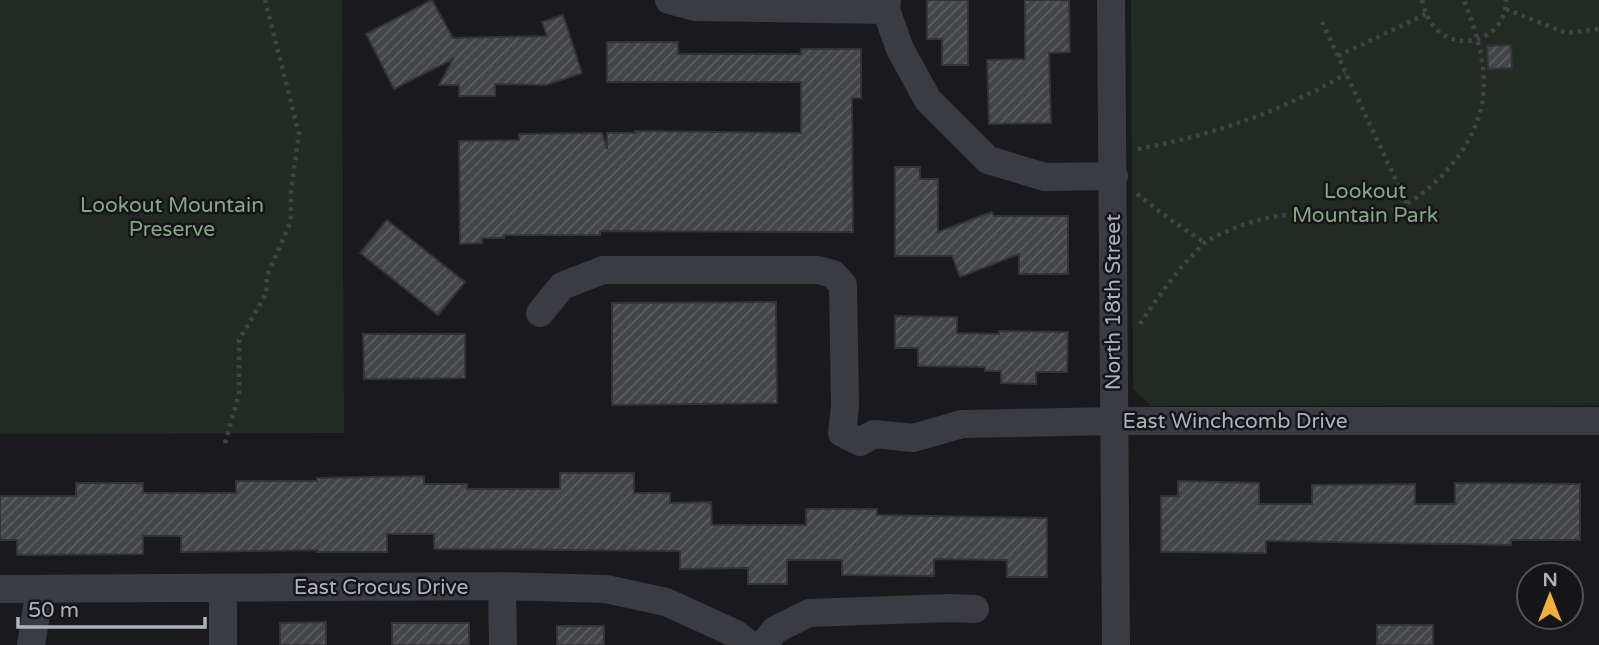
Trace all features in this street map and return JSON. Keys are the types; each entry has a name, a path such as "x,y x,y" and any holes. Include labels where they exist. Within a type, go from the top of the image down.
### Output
{"street":[{"path":"669,0 695,7 887,5 900,49 928,100 988,160 1045,177 1114,176"},
{"name":"North 18th Street","path":"1111,0 1116,645"},
{"name":"East Winchcomb Drive","path":"540,313 562,286 603,270 818,270 833,274 843,285 845,407 842,433 860,442 874,434 913,438 962,424 1113,421 1599,421"},
{"path":"502,586 503,645"},
{"name":"East Crocus Drive","path":"0,589 502,586 606,589 666,602 736,634 750,645"},
{"path":"223,588 223,645"},
{"path":"31,645 40,590"},
{"path":"763,645 775,629 809,613 949,608 975,610"}],"path":[{"path":"225,443 239,394 239,340 267,294 267,276 291,221 291,190 299,134 265,0"},
{"path":"1422,0 1427,20 1441,35 1459,41 1479,39 1496,28 1506,9 1506,0"},
{"path":"1139,325 1166,285 1205,243 1250,222 1287,215 1378,215 1407,204 1434,184 1456,160 1475,126 1483,99 1479,39 1464,0"},
{"path":"1506,9 1566,33 1599,29"},
{"path":"1338,56 1426,14"},
{"path":"1322,22 1407,204"},
{"path":"1137,149 1184,140 1258,117 1302,99 1346,74"},
{"path":"1137,194 1205,243"}],"green space":[{"name":"Lookout Mountain Preserve","path":"0,0 342,0 344,433 0,434"},
{"name":"Lookout Mountain Park","path":"1131,0 1599,0 1599,405 1151,406 1133,389"}],"building":[{"path":"432,0 453,38 547,36 542,22 563,15 582,73 546,85 495,84 495,96 459,96 459,85 439,85 453,59 394,89 366,34"},
{"path":"927,0 968,0 968,65 942,65 942,39 927,39"},
{"path":"1025,0 1069,0 1070,52 1049,53 1051,123 989,124 987,60 1025,59"},
{"path":"607,42 678,42 678,54 801,54 801,49 861,49 861,98 852,98 853,232 600,231 600,235 504,235 504,238 482,238 482,243 460,244 459,141 519,140 519,134 602,133 607,149 607,133 801,133 801,82 607,82"},
{"path":"1511,45 1512,68 1488,69 1487,46"},
{"path":"895,167 920,167 920,179 938,179 938,232 992,212 994,216 1068,216 1068,274 1019,274 1019,254 960,277 952,256 895,256"},
{"path":"387,220 465,282 438,315 360,253"},
{"path":"776,302 777,403 612,405 612,303"},
{"path":"895,316 957,317 957,333 1068,332 1067,372 1036,372 1036,384 1001,383 1001,371 985,371 985,367 918,366 918,348 895,348"},
{"path":"363,334 465,334 465,378 364,379"},
{"path":"560,473 634,473 634,493 670,493 670,503 711,502 712,525 806,525 806,509 877,509 877,515 1047,518 1047,577 1007,577 1007,560 934,559 934,576 842,575 842,560 787,560 787,584 748,584 748,568 680,569 680,551 434,549 434,534 387,534 387,552 181,552 181,536 143,536 143,554 17,555 17,540 0,540 0,496 76,496 76,483 143,483 143,493 236,493 236,481 317,481 317,478 424,476 424,484 467,484 467,489 560,489"},
{"path":"1178,481 1259,483 1259,504 1312,504 1312,485 1415,484 1415,504 1455,504 1455,483 1580,484 1580,540 1511,540 1511,545 1266,541 1266,553 1161,552 1161,496 1178,496"},
{"path":"326,622 326,645 280,645 280,623"},
{"path":"392,623 469,623 469,645 392,645"},
{"path":"1377,625 1433,625 1433,645 1377,645"},
{"path":"557,626 604,626 604,645 557,645"}]}
